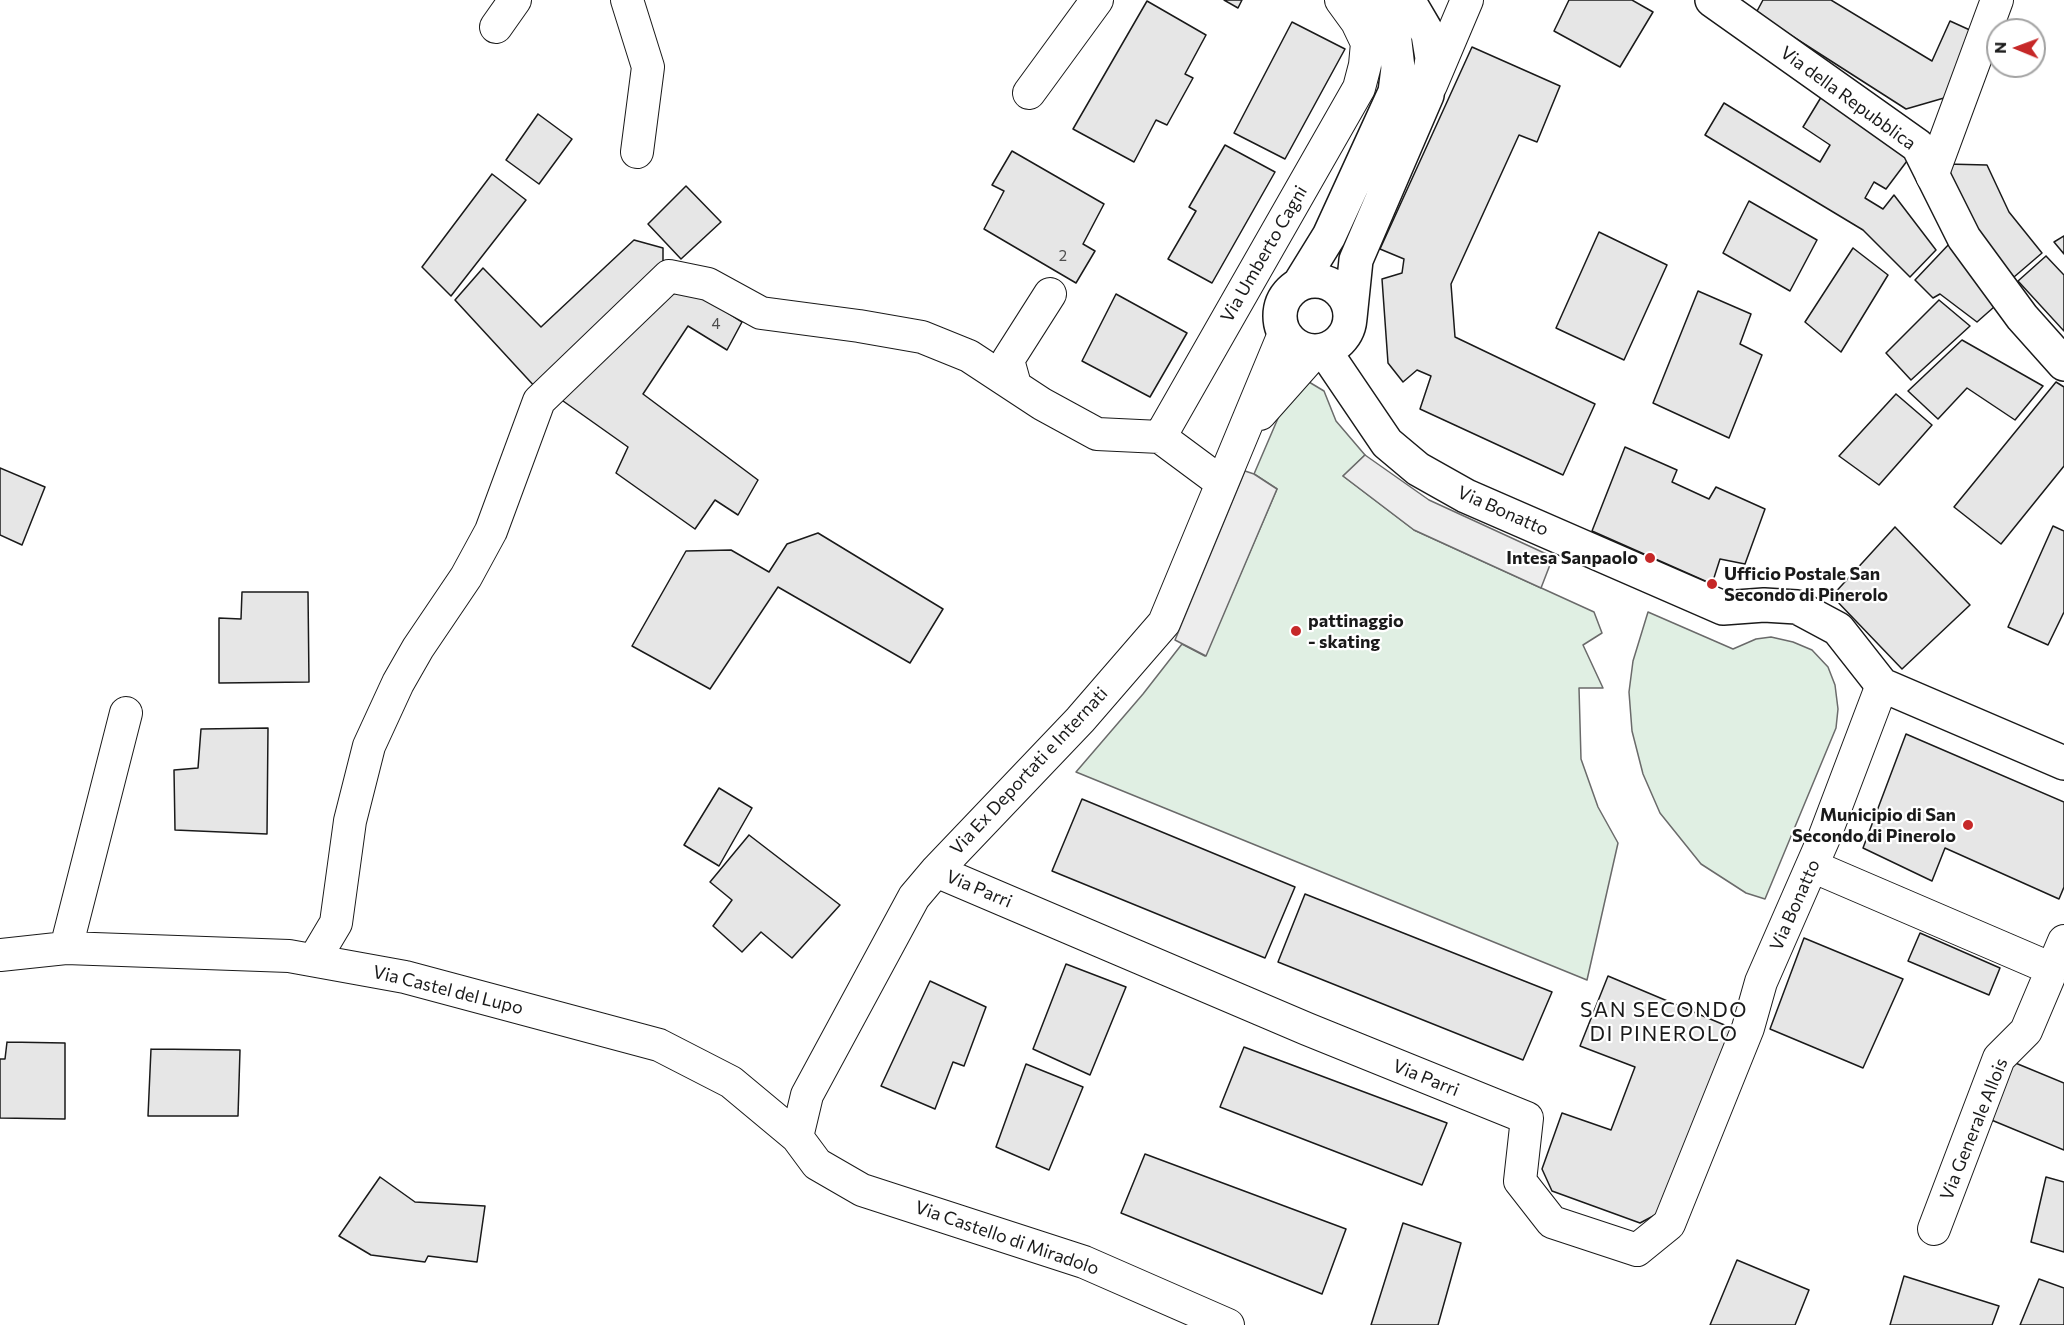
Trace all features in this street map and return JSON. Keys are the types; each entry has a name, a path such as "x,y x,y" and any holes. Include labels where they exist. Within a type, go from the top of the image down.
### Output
{"street":[{"path":"496,27 515,0"},
{"path":"627,0 648,67 637,152"},
{"path":"1029,93 1097,0"},
{"name":"Via Umberto Cagni","path":"1160,437 1359,88 1365,65 1367,43 1341,0"},
{"path":"1334,338 1297,347 1284,334 1280,322 1283,299 1300,283 1329,236 1395,92 1398,68 1395,42 1386,16 1375,0"},
{"path":"1408,0 1428,34 1432,58 1427,95"},
{"path":"1334,338 1356,260 1467,0"},
{"name":"Via della Repubblica","path":"1712,0 1918,146 1964,238 2022,317 2064,364"},
{"path":"1932,176 1997,0"},
{"path":"314,960 336,923 350,821 369,746 398,683 418,648 466,577 491,531 539,401 669,276 708,284 761,313 922,337 969,357 1015,384 1042,404 1097,434 1160,437 1222,483"},
{"path":"1300,283 1312,280 1324,281 1335,286 1344,294 1334,338"},
{"path":"1015,384 1008,360 1050,294"},
{"name":"Via Ex Deportati e Internati","path":"797,1137 807,1095 914,897 936,870 1080,720 1164,623 1284,334"},
{"name":"Via Bonatto","path":"1334,338 1363,406 1387,443 1418,469 1466,496 1723,608 1764,605 1797,607 1838,629 1882,685 2064,763"},
{"name":"Via Ex Deportati e Internati","path":"1241,435 1334,338"},
{"name":"Via Bonatto","path":"1735,1059 1748,1028 1761,982 1812,866 1882,685"},
{"path":"66,948 126,713"},
{"path":"1812,866 2052,969"},
{"name":"Via Parri","path":"936,870 1296,1024 1527,1118 1520,1182 1551,1222 1637,1250 1669,1224 1735,1059"},
{"name":"Via Generale Allois","path":"1934,1229 1999,1058 2026,1031 2064,941"},
{"name":"Via Castel del Lupo","path":"0,955 66,948 289,956 405,977 659,1045 731,1082 797,1137"},
{"name":"Via Castello di Miradolo","path":"797,1137 817,1164 862,1190 1084,1263 1228,1325"}],"green space":[{"path":"1309,382 1324,391 1336,421 1365,455 1343,476 1414,530 1594,612 1602,633 1583,645 1603,688 1579,688 1581,759 1598,807 1618,843 1587,980 1076,772 1143,694 1182,644 1205,656 1277,489 1254,474 1285,402"},
{"path":"1648,612 1733,649 1756,639 1771,637 1793,642 1812,650 1828,667 1835,685 1838,709 1836,728 1765,899 1746,893 1701,864 1660,813 1643,774 1632,731 1629,692 1633,661"}],"shaded area":[{"path":"1365,455 1429,500 1553,557 1541,588 1414,530 1343,476"},
{"path":"1245,471 1277,489 1206,656 1175,640"}],"building":[{"path":"1224,0 1242,0 1238,8"},
{"path":"1569,0 1632,0 1653,12 1620,67 1554,31"},
{"path":"1763,0 1831,0 1932,61 1950,21 1972,31 1944,98 1906,109 1756,13"},
{"path":"1147,1 1206,35 1185,74 1193,78 1167,125 1156,120 1134,162 1073,129"},
{"path":"1292,22 1345,49 1285,159 1234,133"},
{"path":"1472,47 1560,86 1537,142 1519,135 1451,284 1455,337 1595,404 1563,475 1420,409 1431,376 1417,370 1403,382 1388,363 1382,279 1402,273 1404,259 1380,249"},
{"path":"1823,94 1910,157 1886,189 1874,182 1865,198 1883,209 1894,195 1936,250 1910,277 1863,230 1705,135 1724,103 1820,162 1830,145 1803,127"},
{"path":"538,114 572,139 539,184 506,160"},
{"path":"1225,145 1275,172 1212,283 1168,259 1196,211 1189,207"},
{"path":"1012,151 1104,204 1083,244 1095,251 1076,283 984,229 1004,191 992,185"},
{"path":"1946,164 1987,165 2009,212 2042,253 2014,277 1974,232"},
{"path":"492,174 526,200 451,296 422,267"},
{"path":"686,186 721,222 681,259 648,224"},
{"path":"1749,201 1817,240 1790,291 1723,253"},
{"path":"1599,232 1667,265 1624,360 1556,328"},
{"path":"2064,236 2064,254 2054,242"},
{"path":"634,240 663,248 663,272 537,389 455,300 483,268 541,327"},
{"path":"1951,242 1994,307 1977,322 1940,294 1933,298 1915,280"},
{"path":"1853,248 1888,275 1841,352 1805,322"},
{"path":"2046,256 2064,275 2064,331 2018,281"},
{"path":"670,285 705,298 742,322 727,350 688,326 643,394 758,480 738,515 715,500 695,529 616,473 628,447 556,396"},
{"path":"1698,291 1751,314 1740,344 1762,355 1729,438 1653,403"},
{"path":"1116,294 1187,333 1150,397 1082,361"},
{"path":"1939,300 1970,326 1911,380 1886,353"},
{"path":"1962,340 2043,386 2015,420 1967,388 1938,419 1908,391"},
{"path":"2056,382 2064,387 2064,466 2001,544 1954,507"},
{"path":"1896,394 1932,425 1879,485 1839,456"},
{"path":"1625,447 1677,470 1672,482 1709,499 1716,487 1765,509 1745,564 1720,559 1712,584 1592,531"},
{"path":"0,468 45,487 22,545 0,535"},
{"path":"2053,526 2064,531 2064,612 2048,645 2008,627"},
{"path":"1895,527 1970,605 1902,669 1832,596"},
{"path":"818,533 943,609 910,663 778,587 710,689 632,646 686,551 731,550 769,572 787,544"},
{"path":"242,592 308,592 309,682 219,683 219,618 241,619"},
{"path":"268,728 267,834 175,830 174,770 198,768 201,729"},
{"name":"Municipio di San Secondo di Pinerolo","path":"1906,734 2064,802 2064,887 2059,899 1945,848 1932,881 1863,848"},
{"path":"719,788 752,808 719,866 684,845"},
{"path":"1082,799 1295,887 1265,958 1052,871"},
{"path":"749,835 840,905 792,958 761,932 742,952 713,926 732,900 710,882"},
{"path":"1305,894 1552,992 1523,1060 1278,962"},
{"path":"1920,933 2000,968 1989,995 1908,961"},
{"path":"1804,938 1903,979 1863,1068 1770,1029"},
{"path":"1066,964 1126,987 1090,1075 1033,1049"},
{"path":"1608,976 1734,1029 1657,1214 1640,1223 1552,1191 1542,1169 1562,1113 1611,1130 1635,1067 1580,1046"},
{"path":"930,981 986,1007 964,1066 953,1062 935,1109 881,1086"},
{"path":"7,1042 65,1043 65,1119 0,1118 0,1059 5,1059"},
{"path":"1244,1047 1447,1123 1422,1185 1220,1107"},
{"path":"151,1049 240,1050 238,1116 148,1116"},
{"path":"2013,1062 2064,1083 2064,1150 1989,1119"},
{"path":"1026,1064 1083,1087 1049,1170 996,1147"},
{"path":"1145,1154 1346,1229 1322,1294 1121,1213"},
{"path":"380,1177 415,1202 485,1206 477,1262 428,1256 425,1262 371,1255 339,1236"},
{"path":"2046,1177 2064,1182 2064,1252 2031,1242"},
{"path":"1403,1223 1461,1243 1438,1325 1371,1325"},
{"path":"1737,1260 1809,1290 1795,1325 1710,1325"},
{"path":"1904,1276 1999,1306 1992,1325 1890,1325"},
{"path":"2039,1279 2064,1288 2064,1325 2020,1325"}],"place":[{"name":"Intesa Sanpaolo","path":"1650,558"},
{"name":"Ufficio Postale San Secondo di Pinerolo","path":"1712,584"},
{"name":"pattinaggio - skating","path":"1296,631"},
{"name":"Municipio di San Secondo di Pinerolo","path":"1968,825"}],"district":[{"name":"SAN SECONDO DI PINEROLO","path":"1664,1022"}]}
